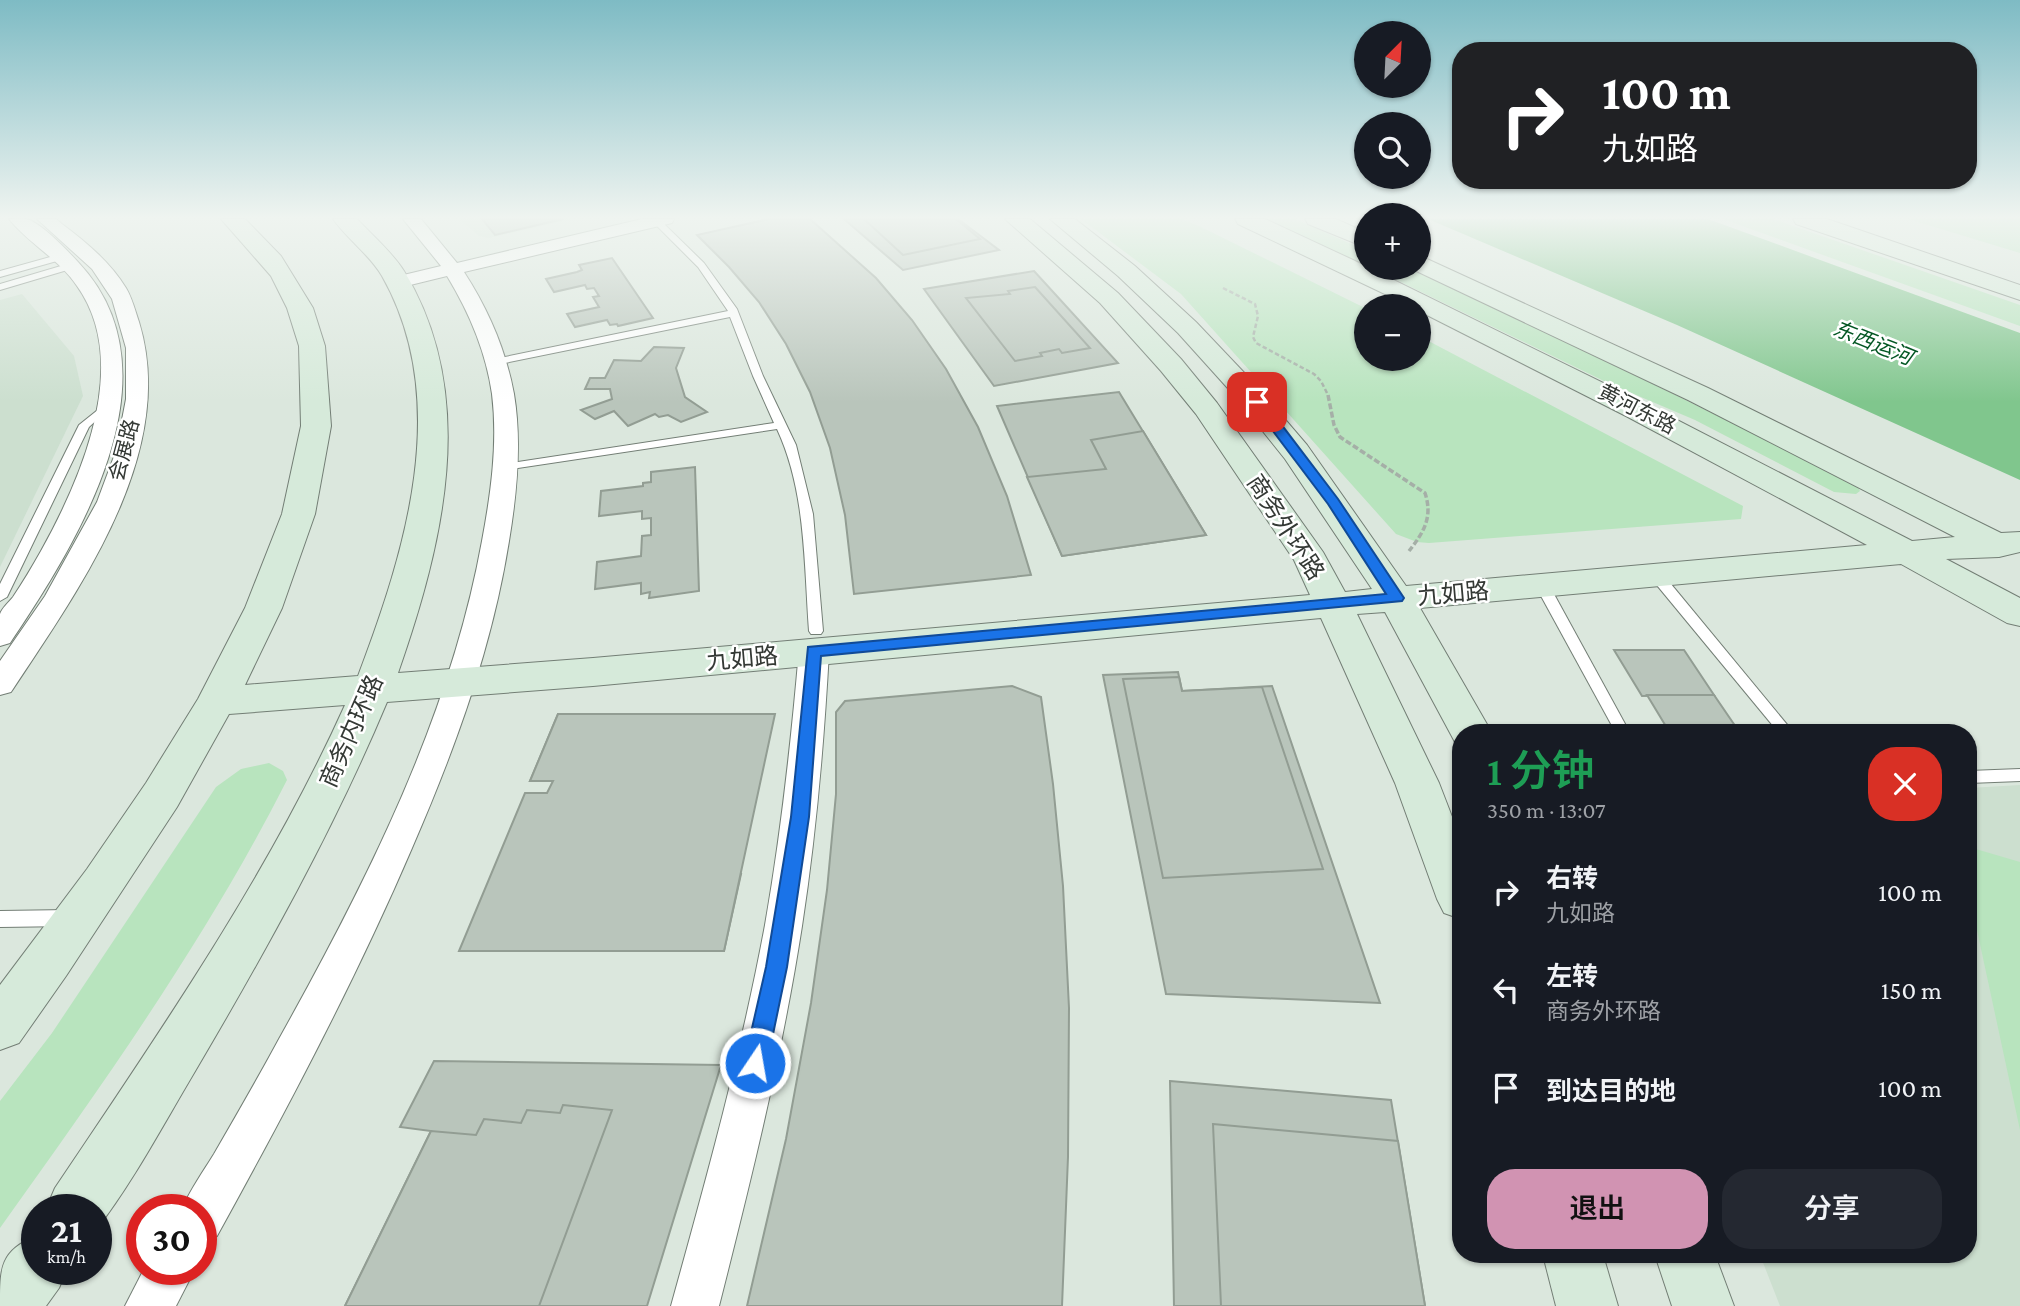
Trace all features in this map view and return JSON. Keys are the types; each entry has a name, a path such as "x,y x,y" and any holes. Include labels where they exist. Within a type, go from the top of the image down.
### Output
{"street":[{"name":"会展路","path":"0,636 44,567 95,468 109,404 111,359 98,305 83,280"},
{"name":"会展路","path":"0,684 52,606 126,462 139,383 134,334 122,299 110,280"},
{"path":"0,1026 79,918 187,754 223,690 271,588 301,503 311,463 317,411 313,347 295,295 286,280"},
{"name":"商务内环路","path":"86,1194 182,1044 270,894 348,744 375,678 412,570 423,523 433,453 433,390 428,356 418,325 396,280"},
{"path":"216,1194 279,1083 377,891 443,738 465,671 494,559 505,467 504,410 495,362 479,312 460,280"},
{"name":"商务外环路","path":"1088,280 1109,298 1171,365 1207,409 1311,560 1417,783 1452,875"},
{"name":"商务外环路","path":"1137,280 1257,402 1333,502 1390,589 1466,724"},
{"name":"黄河东路","path":"1378,280 1718,451 2020,614"},
{"name":"黄河东路","path":"1453,280 2005,539"},
{"path":"1982,280 2020,293"},
{"name":"九如路","path":"223,690 815,641 1892,544 2005,539"},
{"name":"九如路","path":"1390,589 1542,585 1656,575 1892,544"},
{"path":"695,1306 735,1159 776,967 800,817 815,641"},
{"path":"1575,1263 1587,1306"},
{"path":"1688,1263 1703,1306"},
{"path":"9,1306 24,1285"},
{"path":"149,1306 162,1285"}],"lane":[{"path":"0,288 20,280"},
{"path":"711,280 734,313 790,445 807,514 815,641"},
{"path":"495,362 734,313"},
{"path":"0,597 84,425 109,404"},
{"path":"505,467 781,425"},
{"path":"1656,575 1780,724"},
{"path":"1542,585 1618,724"},
{"path":"1977,777 2020,775"},
{"path":"0,919 79,918"}],"path":[{"path":"1223,288 1258,306 1260,315 1253,337 1256,343 1319,378 1327,391 1334,427 1340,437 1425,493 1430,513 1429,523 1409,551"}],"shaded area":[{"path":"1162,280 1308,280 1354,303 1354,371 1431,371 1431,342 1743,506 1741,519 1429,543 1417,542 1396,534 1181,294"},
{"path":"1397,280 1434,280 1637,376 1857,485 1860,491 1856,494 1834,492 1695,420 1608,383 1431,297 1431,294 1425,294"},
{"path":"1892,280 1948,280 2020,305 2020,326"},
{"path":"22,294 74,356 83,396 0,567 0,300"},
{"path":"269,763 283,771 287,780 256,839 188,953 115,1065 24,1194 21,1194 21,1198 0,1228 0,1101 52,1033 216,787 241,769"},
{"path":"2020,785 2020,1306 1780,1306 1763,1263 1977,1263 1977,788"},
{"path":"1977,849 2020,862 2020,1130 1977,930"}],"water":[{"name":"东西运河","path":"1571,280 1875,280 2020,333 2020,480"}],"building":[{"path":"547,280 627,280 653,318 618,326 610,325 607,320 575,327 567,314 599,307 593,297 599,296 594,288 587,289 585,285 554,292"},
{"path":"740,280 878,280 912,320 946,369 978,427 1007,496 1031,575 854,594 845,515 830,448 810,392 786,344 759,302"},
{"path":"979,280 1042,280 1118,363 994,386 924,289"},
{"path":"1035,287 1090,348 1062,353 1059,349 1040,353 1042,356 1015,361 966,298 1010,294 1008,291"},
{"path":"654,347 684,348 676,368 685,397 707,412 681,422 668,415 659,417 655,414 628,426 614,411 595,419 581,410 612,399 610,389 585,389 590,378 605,378 614,360 641,361"},
{"path":"1119,392 1206,535 1062,556 997,406"},
{"path":"1143,431 1206,535 1062,556 1027,477 1106,469 1091,440"},
{"path":"695,467 699,591 649,598 650,592 641,594 641,583 595,589 597,562 641,556 642,536 651,535 651,518 642,519 642,511 599,516 601,491 643,486 643,483 651,482 651,472"},
{"path":"1614,650 1684,650 1714,695 1642,696"},
{"path":"1178,672 1182,691 1272,686 1380,1003 1166,994 1103,675"},
{"path":"1179,677 1182,691 1262,687 1323,869 1163,878 1123,679"},
{"path":"1012,686 1041,697 1063,886 1069,1008 1068,1157 1062,1306 747,1306 786,1139 811,1003 827,890 836,794 836,712 845,701"},
{"path":"1647,695 1714,695 1734,724 1665,724"},
{"path":"558,714 648,714 637,747 686,802 682,815 705,828 723,874 741,874 724,951 621,951 637,896 620,869 630,862 564,781 530,781"},
{"path":"558,714 775,714 724,951 459,951 525,793 547,793 553,781 530,781"},
{"path":"434,1061 721,1065 647,1306 345,1306 431,1131 400,1127"},
{"path":"1170,1081 1391,1100 1425,1306 1174,1306"},
{"path":"563,1105 612,1110 539,1306 345,1306 431,1131 476,1135 484,1119 521,1123 527,1110 560,1113"},
{"path":"1213,1124 1398,1141 1425,1306 1221,1306"}],"route":[{"path":"755,1063 776,967 800,817 814,651 1396,598 1333,502 1257,402"}]}
